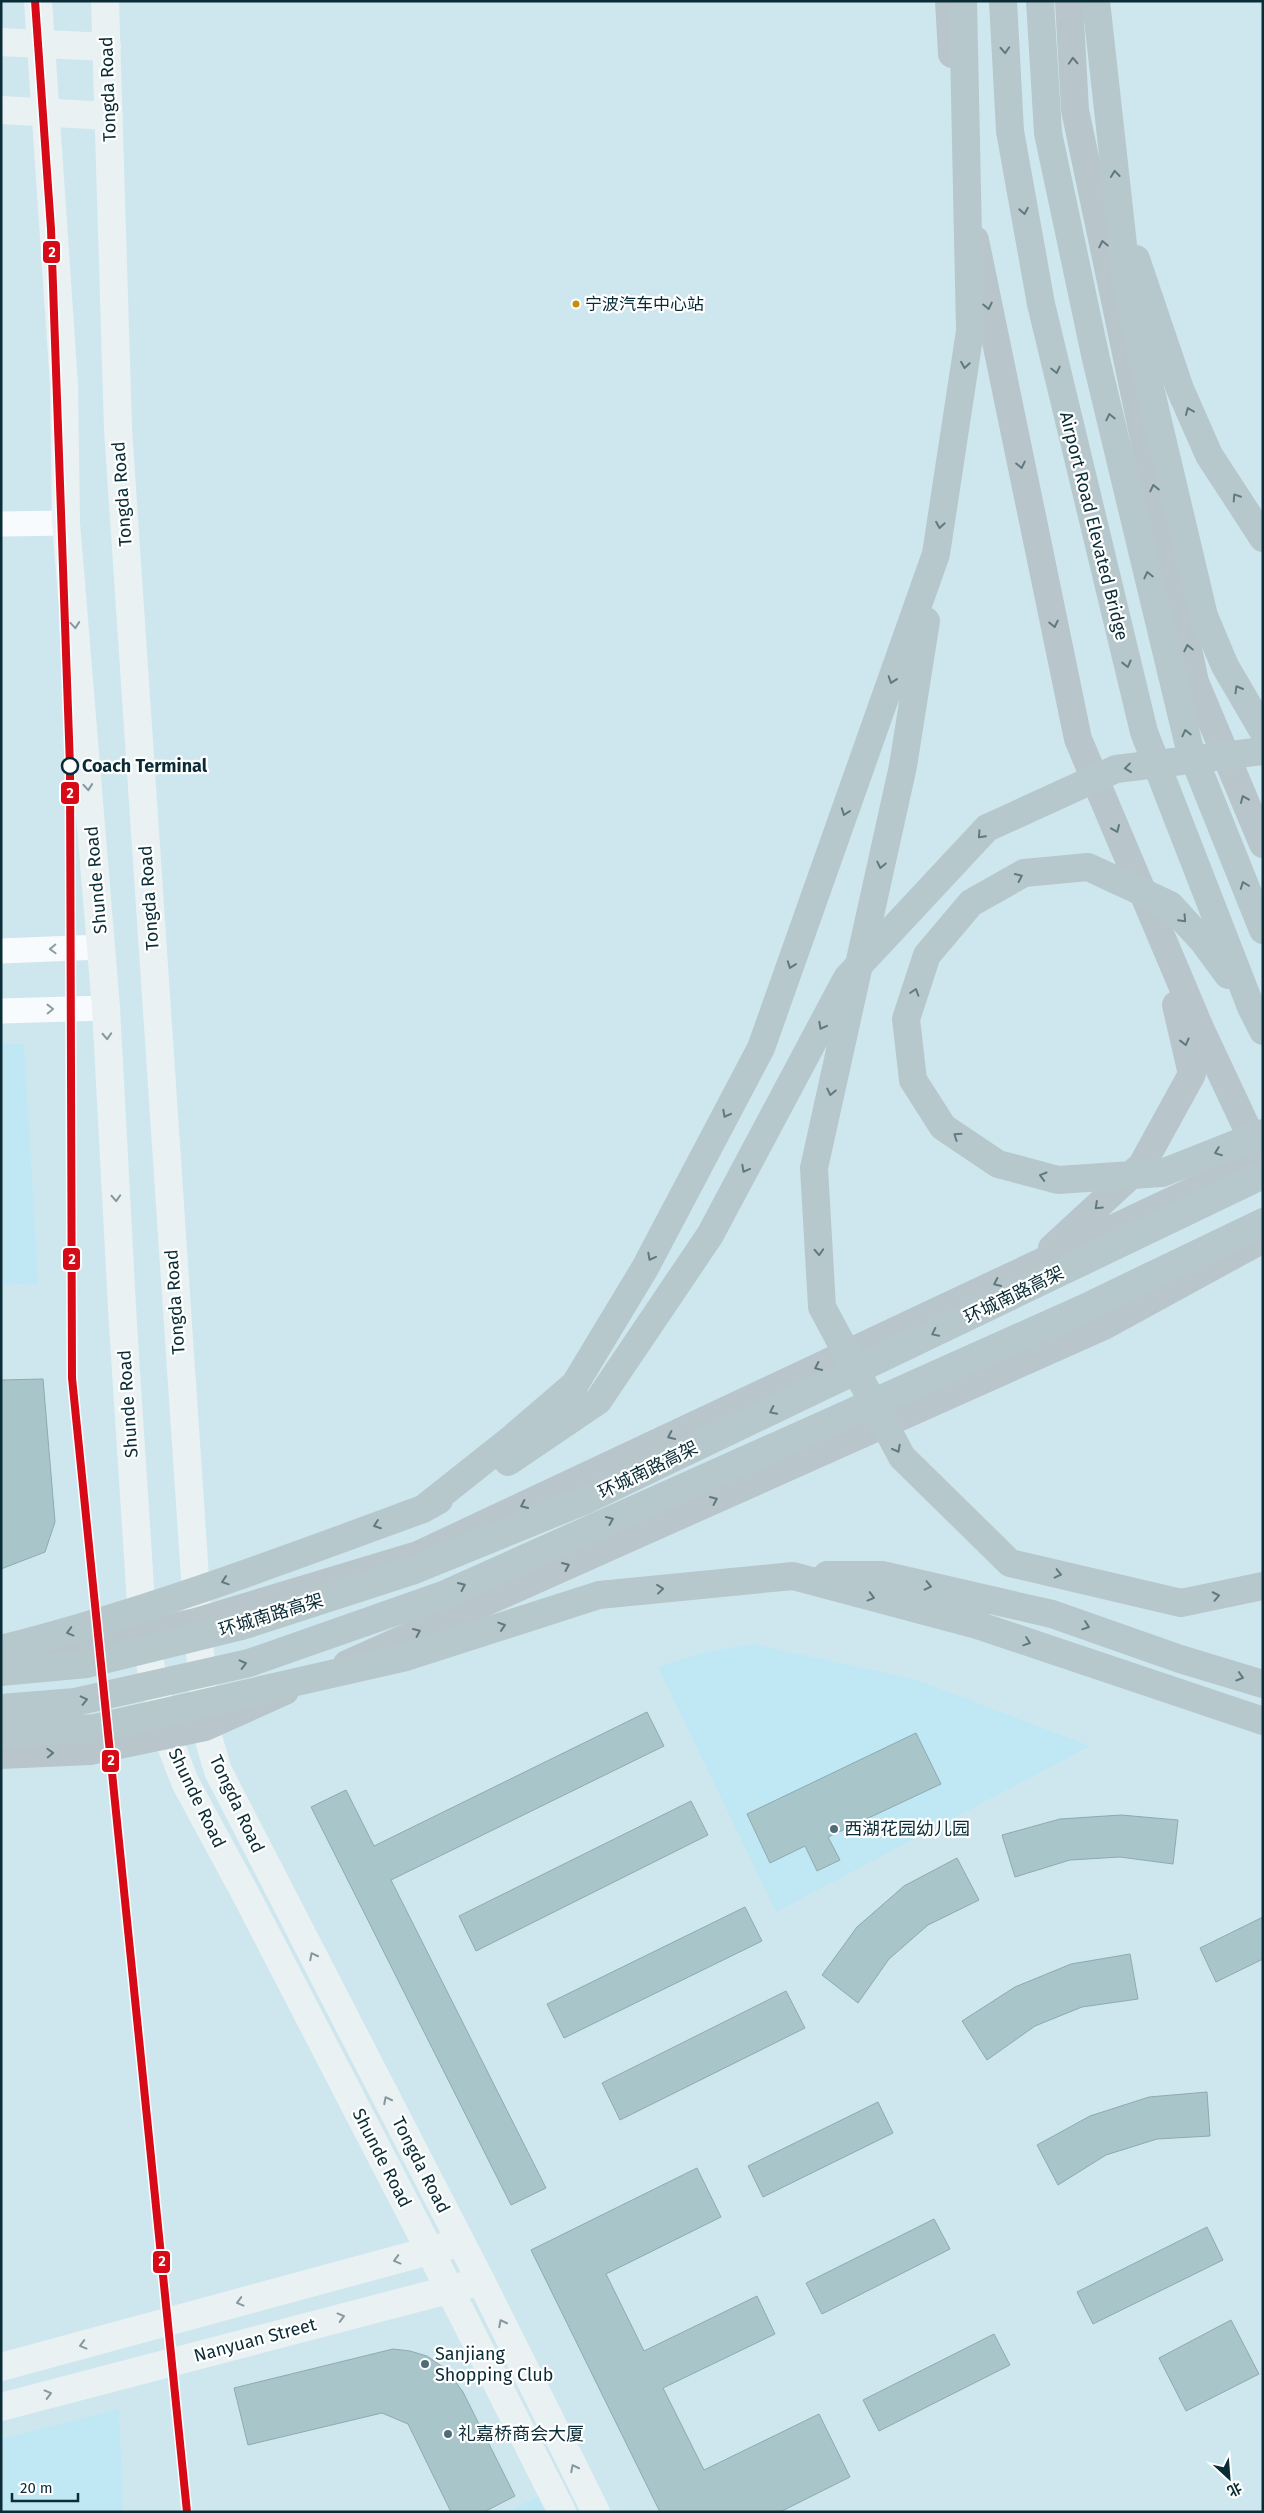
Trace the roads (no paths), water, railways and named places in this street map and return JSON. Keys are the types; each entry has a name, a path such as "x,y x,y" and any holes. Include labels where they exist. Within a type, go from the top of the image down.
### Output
{"highway":[{"path":"963,1 970,331 903,766 814,1168 822,1307 902,1457 1010,1563 1180,1603 1263,1586"},
{"name":"Airport Road Elevated Bridge","path":"1003,1 1010,131 1041,304 1142,723 1251,1007 1263,1031"},
{"path":"1040,1 1048,133 1115,436 1189,746 1263,930"},
{"path":"1096,1 1129,299 1204,616 1225,666 1263,731"},
{"path":"1119,206 1187,406 1209,455 1263,538"},
{"path":"423,1508 510,1440 575,1384 645,1268 761,1048 936,554"},
{"path":"1,1649 76,1631 237,1577 423,1508 488,1475 598,1401 710,1235 847,978 987,828 1116,769 1263,751"},
{"path":"1251,1007 1203,941 1170,905 1088,867 1024,873 971,903 927,955 906,1019 913,1080 943,1127 998,1164 1058,1180 1162,1173 1262,1157"},
{"name":"环城南路高架","path":"1,1672 87,1664 242,1626 412,1570 586,1500 1262,1157"},
{"name":"环城南路高架","path":"1,1708 75,1702 249,1663 443,1595 1082,1309 1263,1222"},
{"path":"1,1734 95,1728 406,1657 599,1594 793,1576 882,1575 1052,1614 1263,1684"},
{"path":"793,1576 977,1625 1263,1721"}],"main road":[{"path":"1,1667 196,1622 418,1555 1262,1157 1200,1028 1078,739 957,155 949,1"},
{"path":"1069,1 1075,110 1195,682 1263,844"},
{"path":"1033,1266 1142,1165 1192,1074 1157,926"},
{"path":"1,1755 90,1751 205,1727 1104,1326 1263,1239"}],"street":[{"path":"38,1 40,39"},
{"name":"Tongda Road","path":"105,1 118,429 196,1622 205,1727 218,1771 461,2243 596,2512"},
{"path":"1,42 40,39 106,41"},
{"name":"Shunde Road","path":"40,39 64,385 66,523 106,1008 143,1634 167,1736 185,1782 245,1893 430,2251 562,2512"},
{"path":"1,110 109,116"},
{"path":"1,524 66,523"},
{"name":"Shunde Road","path":"1,951 101,947"},
{"path":"1,1010 106,1008"},
{"path":"1,2367 461,2243"},
{"name":"Nanyuan Street","path":"1,2407 480,2281"}],"place":[{"name":"宁波汽车中心站","path":"576,304"},
{"name":"Coach Terminal","path":"70,766"},
{"name":"西湖花园幼儿园","path":"834,1829"},
{"name":"Sanjiang Shopping Club","path":"425,2364"},
{"name":"礼嘉桥商会大厦","path":"448,2434"}]}
